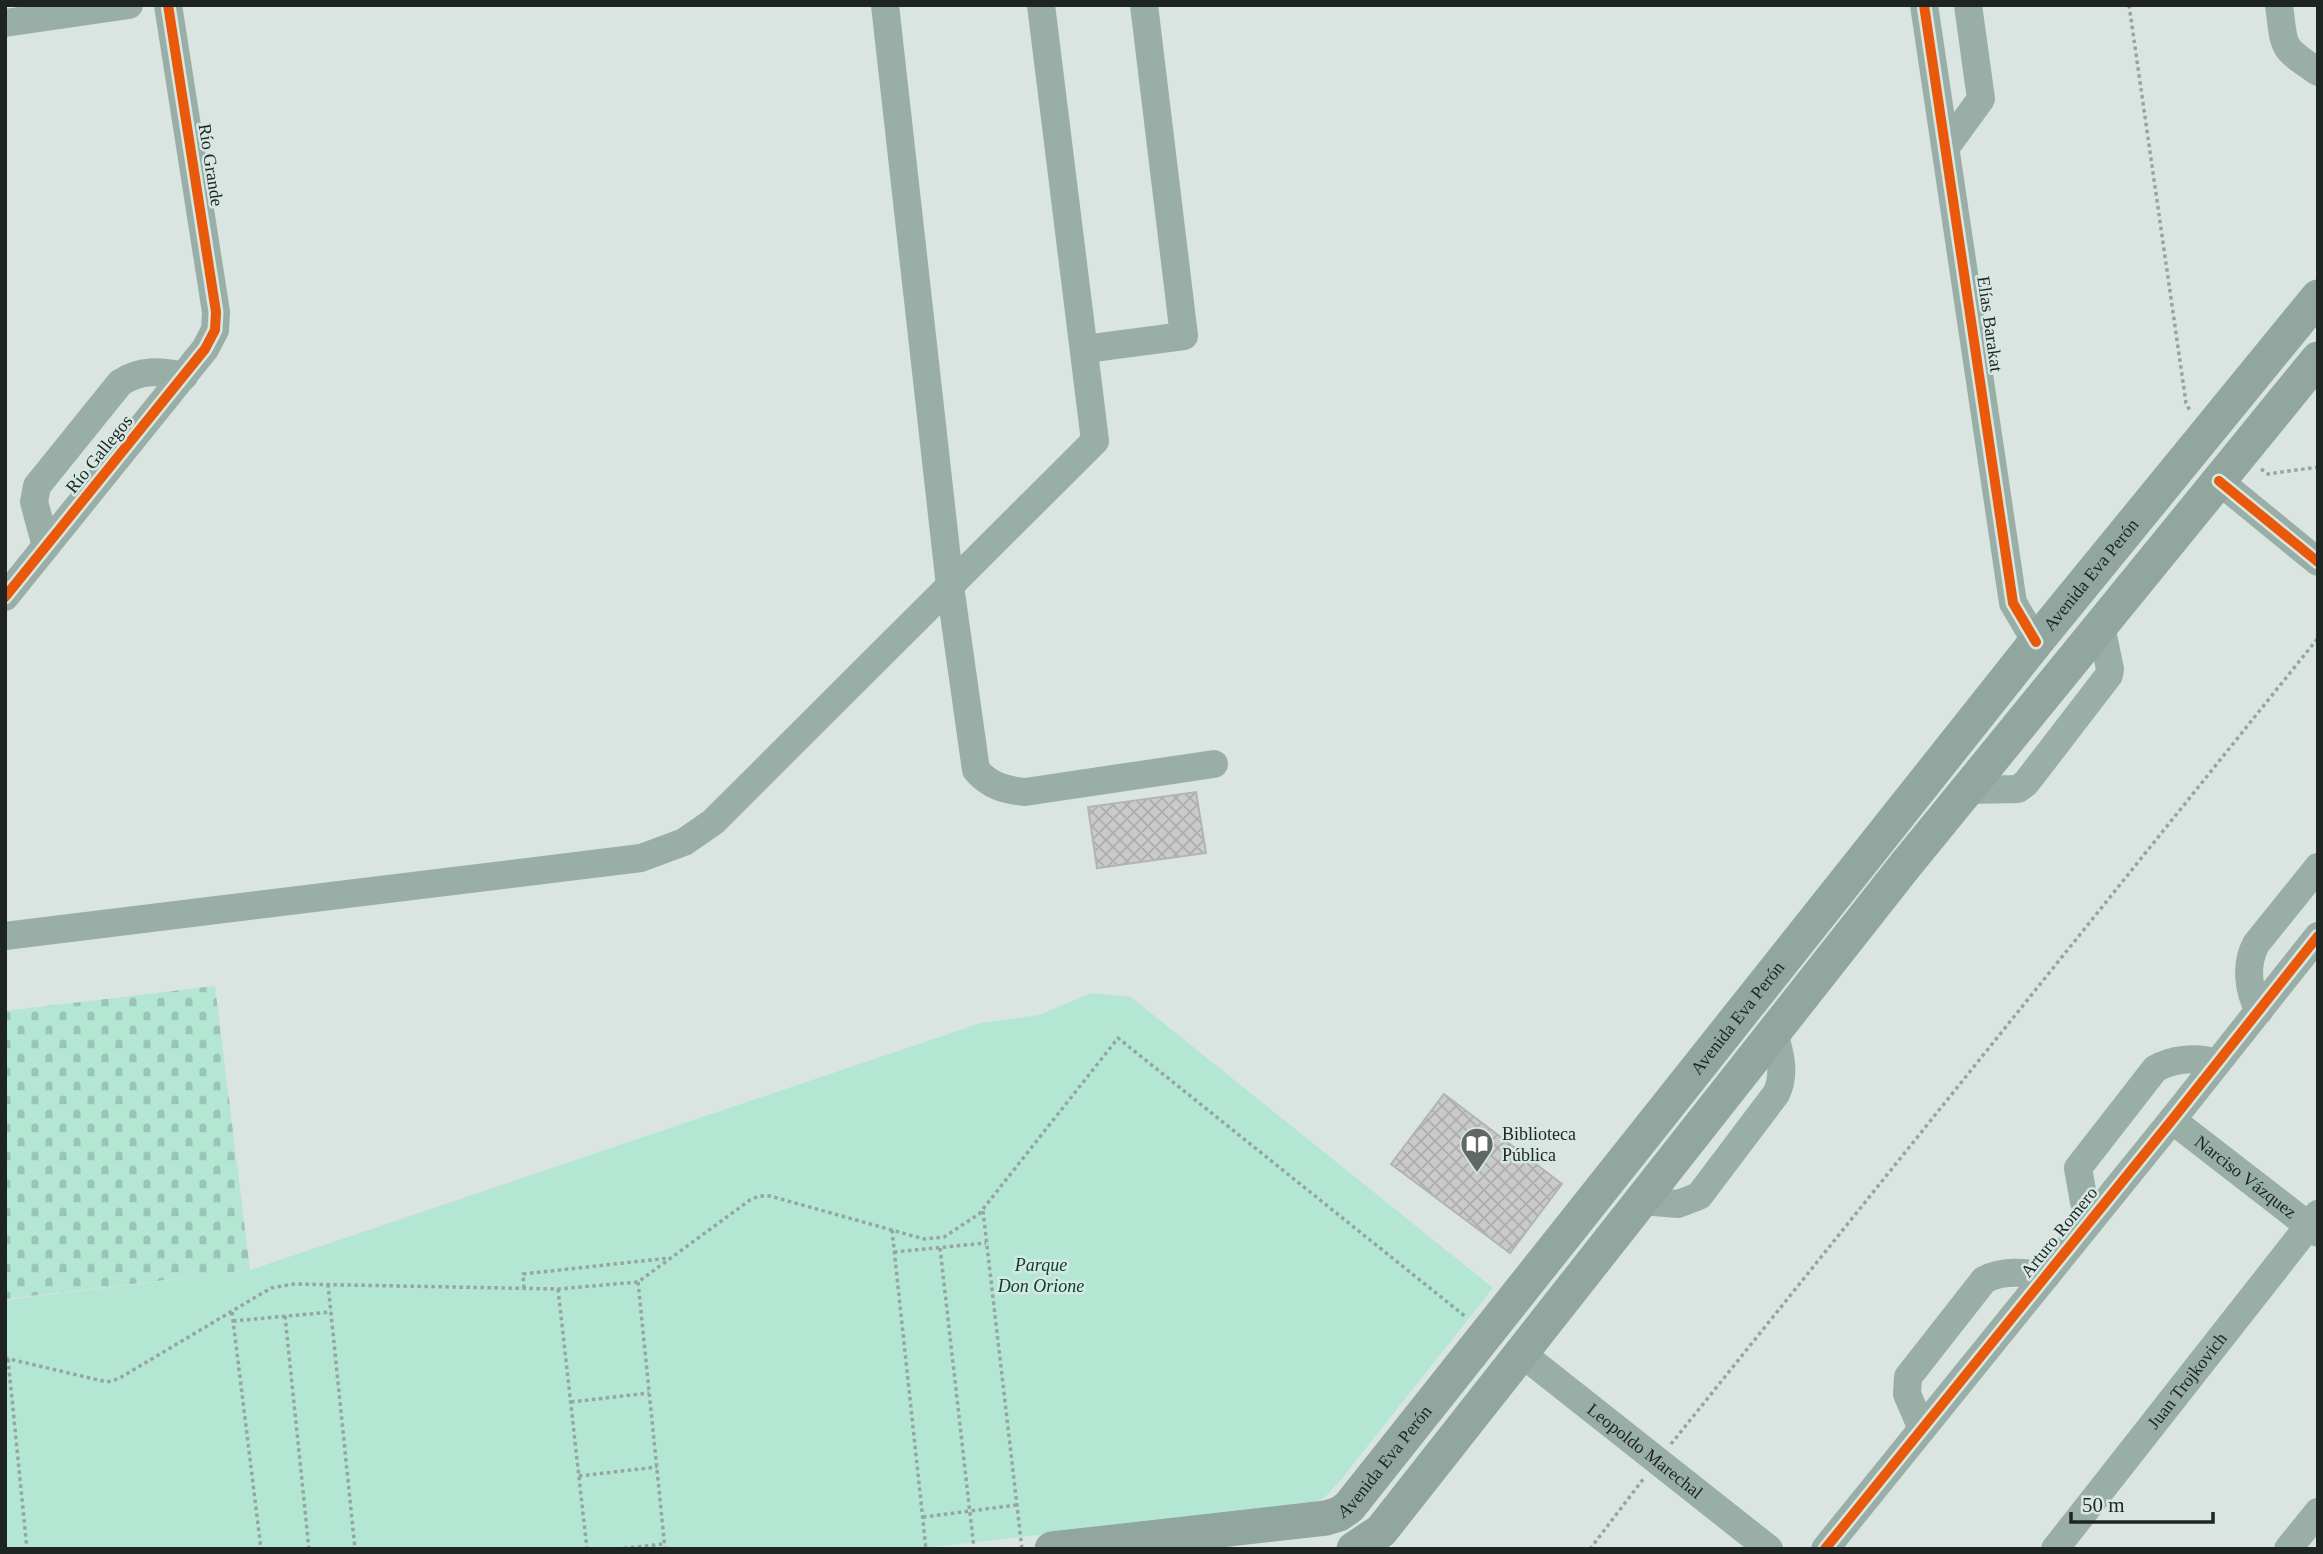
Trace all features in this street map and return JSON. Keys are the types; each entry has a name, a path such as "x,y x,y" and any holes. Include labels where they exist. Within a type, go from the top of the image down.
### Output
{"main road":[{"name":"Avenida Eva Perón","path":"1052,1549 1326,1518 1349,1507 2036,642 2318,297"},
{"path":"2273,351 2310,369"},
{"name":"Avenida Eva Perón","path":"1372,1543 1904,867 2310,369"},
{"path":"2108,556 2140,577"},
{"path":"1874,846 1904,867"},
{"path":"1613,1176 1642,1200"},
{"path":"1402,1442 1432,1464"}],"street":[{"path":"5,23 129,5"},
{"name":"Río Grande","path":"168,5 216,312 215,330"},
{"path":"885,5 950,586 976,770 984,779 1007,790 1025,792 1214,764"},
{"path":"5,936 641,858 684,842 713,822 1095,441 1041,5"},
{"path":"1085,349 1184,337 1144,5"},
{"name":"Elías Barakat","path":"1924,5 2013,603 2036,642"},
{"path":"1947,147 1982,99 1968,5"},
{"path":"2279,5 2284,45 2290,53 2318,72"},
{"name":"Río Gallegos","path":"7,591 184,376 205,349 215,330"},
{"path":"46,546 34,502 37,486 120,383 136,374 150,372 184,376"},
{"path":"2219,481 2318,562"},
{"path":"2259,1010 2252,997 2249,961 2251,954 2256,944 2318,867"},
{"name":"Arturo Romero","path":"1825,1549 2318,936"},
{"path":"2093,1217 2084,1202 2078,1168 2155,1069 2163,1064 2202,1058 2217,1063"},
{"name":"Narciso Vázquez","path":"2172,1120 2315,1224"},
{"name":"Juan Trojkovich","path":"2055,1549 2315,1224"},
{"path":"1922,1429 1907,1394 1908,1377 1984,1280 1995,1274 2032,1273 2046,1276"},
{"name":"Leopoldo Marechal","path":"1521,1353 1769,1549"},
{"path":"2288,1549 2318,1512"}],"path":[{"path":"2129,5 2186,403 2192,415 2210,429"},
{"path":"2242,454 2268,474 2318,467"},
{"path":"1590,1549 1657,1461 2318,638"},
{"path":"27,1549 7,1379 7,1358 107,1382 118,1379 271,1288 282,1285 558,1289 638,1282 759,1196 770,1196 934,1240 954,1232 982,1209 1118,1038 1487,1334"},
{"path":"982,1209 1023,1549"},
{"path":"892,1230 926,1549"},
{"path":"894,1252 986,1243"},
{"path":"940,1248 974,1549"},
{"path":"524,1288 523,1275 671,1258"},
{"path":"617,1549 665,1546 638,1282"},
{"path":"328,1284 355,1549"},
{"path":"558,1289 587,1549"},
{"path":"232,1312 261,1549"},
{"path":"233,1321 331,1312"},
{"path":"285,1316 309,1549"},
{"path":"571,1402 649,1393"},
{"path":"579,1476 657,1467"},
{"path":"923,1517 1017,1506"}],"green space":[{"path":"215,986 250,1270 5,1299 5,1011"},
{"name":"Parque Don Orione","path":"1092,993 1131,997 1493,1288 1324,1498 1314,1503 916,1549 5,1549 5,1300 250,1270 981,1023 1039,1015"}],"building":[{"path":"1196,792 1206,853 1097,868 1088,807"},
{"name":"Biblioteca Pública","path":"1444,1094 1562,1184 1510,1253 1391,1164"}],"cycle path":[{"path":"5,597 205,349 215,330 216,312 168,5"},
{"path":"1924,5 2013,603 2036,642"},
{"path":"2219,481 2318,562"},
{"path":"1825,1549 2318,936"}],"place":[{"name":"Biblioteca Pública","path":"1477,1174"}]}
